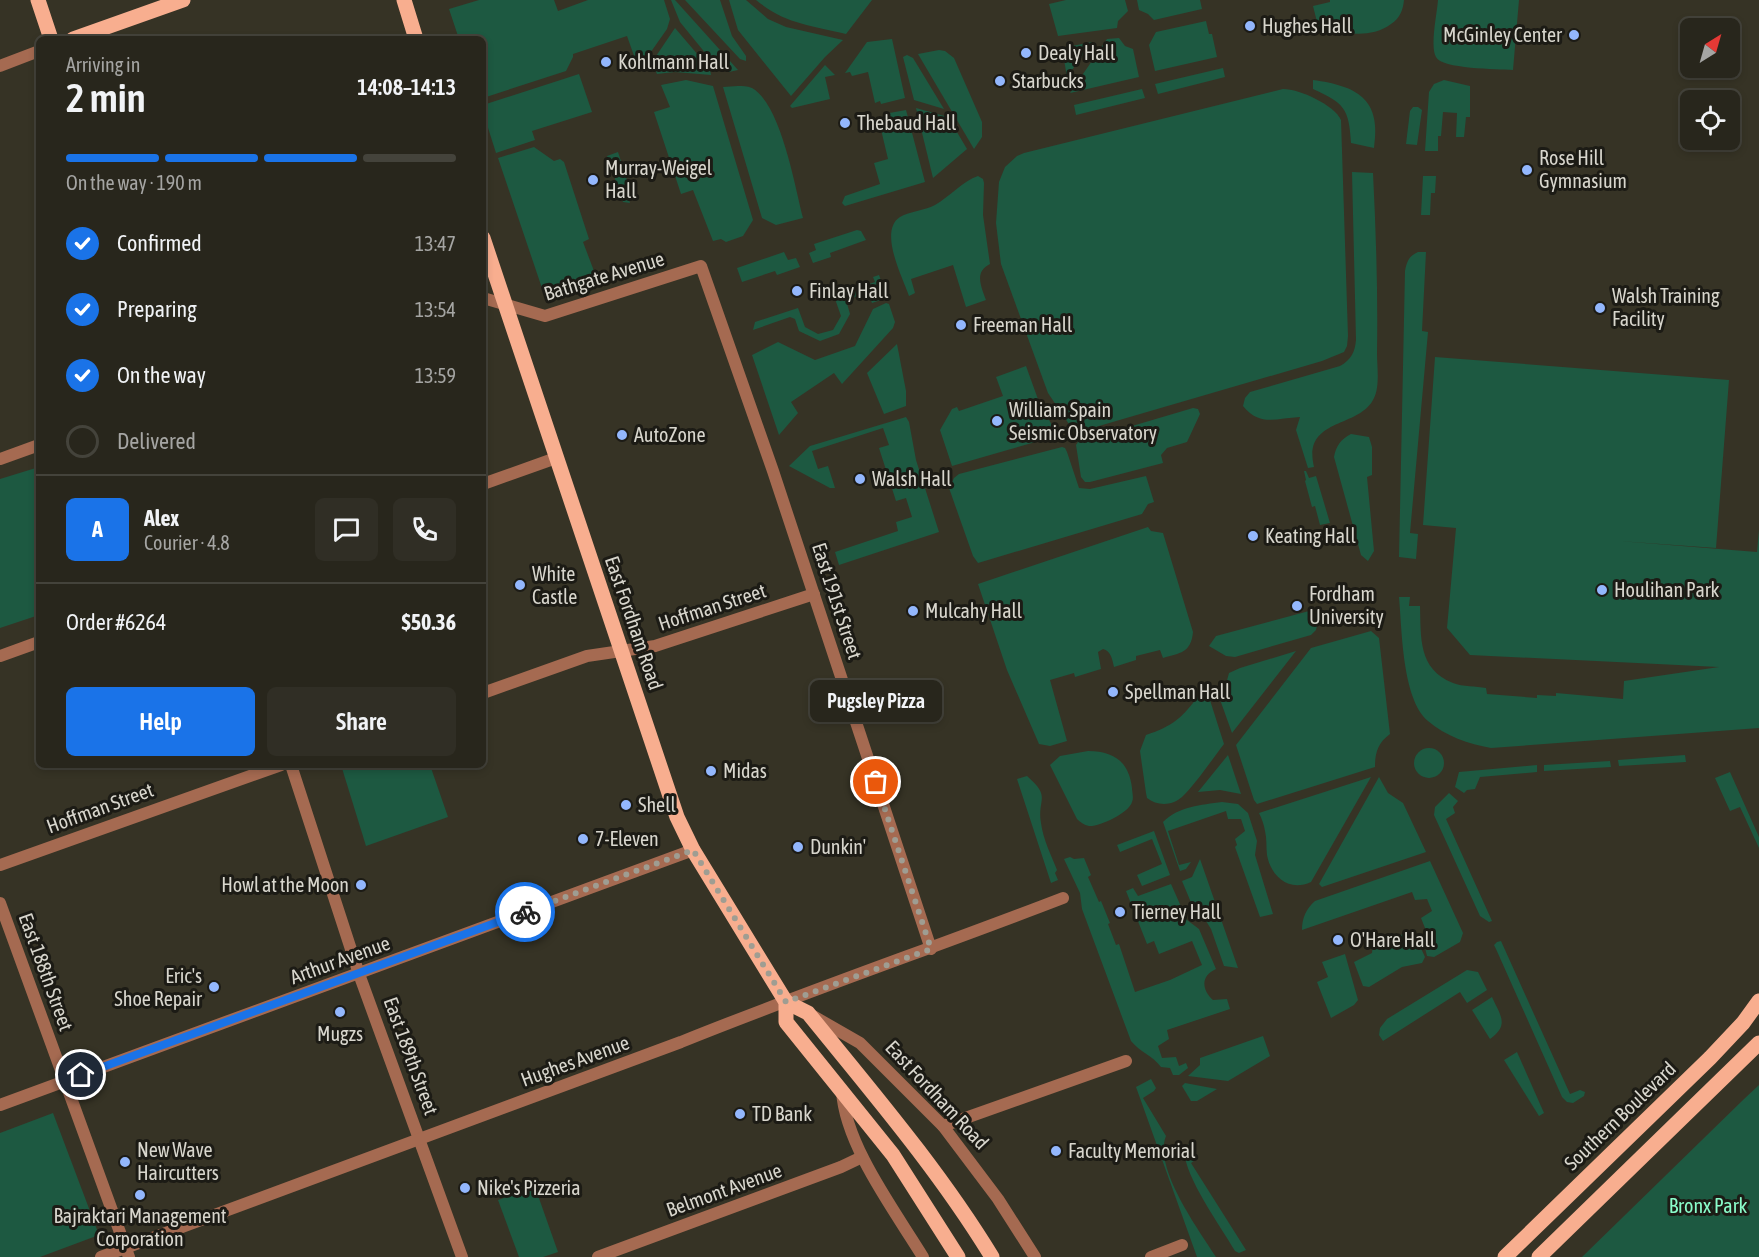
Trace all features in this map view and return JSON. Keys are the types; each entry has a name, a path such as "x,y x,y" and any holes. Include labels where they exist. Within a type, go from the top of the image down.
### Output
{"main road":[{"path":"38,0 50,36"},
{"path":"81,36 183,0"},
{"path":"404,0 415,36"},
{"name":"East Fordham Road","path":"486,247 677,817 693,850 786,1002 786,1022 892,1155 958,1257"},
{"name":"Southern Boulevard","path":"1506,1257 1710,1058 1743,1023 1759,1001"},
{"name":"East Fordham Road","path":"786,1002 808,1013 938,1176 992,1257"},
{"path":"1539,1257 1759,1044"}],"street":[{"path":"0,66 36,52"},
{"name":"Bathgate Avenue","path":"486,299 545,316 701,266"},
{"name":"East 191st Street","path":"701,266 814,594 931,949"},
{"path":"0,459 36,446"},
{"path":"486,483 556,458"},
{"name":"Hoffman Street","path":"486,692 587,656 655,646 814,594"},
{"path":"0,656 36,643"},
{"name":"Hoffman Street","path":"0,864 272,768"},
{"name":"East 189th Street","path":"292,768 359,974 462,1257"},
{"name":"Arthur Avenue","path":"0,1105 693,850"},
{"name":"Hughes Avenue","path":"100,1257 128,1252 418,1139 670,1047 1063,898"},
{"name":"East 188th Street","path":"0,903 128,1252"},
{"name":"East Fordham Road","path":"808,1013 860,1043 943,1126 998,1199 1035,1257"},
{"path":"943,1126 1125,1061"},
{"name":"East Fordham Road","path":"842,1091 843,1107 862,1157 923,1257"},
{"name":"Belmont Avenue","path":"598,1257 841,1167 862,1157"},
{"path":"1151,1257 1182,1245"}],"green space":[{"path":"479,0 554,0 558,11 588,0 664,0 670,19 667,29 641,66 638,67 627,36 573,54 566,71 486,97 486,36 458,36 449,9"},
{"path":"671,0 675,0 738,70 729,72 715,65 680,22"},
{"path":"685,0 720,0 732,36 746,56 746,61 740,59"},
{"path":"729,0 746,0 768,19 786,27 843,40 791,96 738,30"},
{"path":"756,0 872,0 846,34 788,19"},
{"path":"1066,0 1125,0 1128,11 1118,21 1117,28 1058,36 1049,4"},
{"path":"1137,0 1200,0 1202,9 1154,20 1139,10"},
{"path":"1330,0 1404,0 1400,14 1391,24 1374,32 1358,34 1319,30 1313,6 1330,2"},
{"path":"1438,0 1519,0 1513,70 1483,69 1440,61 1434,52"},
{"path":"1206,21 1209,34 1212,34 1217,57 1155,71 1149,45 1156,32"},
{"path":"675,28 710,69 711,75 675,72 657,74 652,62"},
{"path":"1119,38 1125,46 1133,49 1139,77 1070,93 1107,39"},
{"path":"892,39 905,98 881,104 880,101 875,103 868,72 852,76 850,72 845,73 867,42"},
{"path":"1092,42 1067,77 1062,48"},
{"path":"945,51 954,58 982,122 982,137 974,149 918,54"},
{"path":"907,55 913,58 944,109 914,100 903,57"},
{"path":"825,65 835,75 825,77 830,99 792,108 790,106"},
{"path":"1223,68 1225,77 1158,94 1155,84"},
{"path":"579,74 592,112 532,131 535,140 496,153 486,121 486,104"},
{"path":"686,80 713,86 753,220 743,236 726,242 721,239 713,241 693,190 681,194 654,112 670,107 661,85"},
{"path":"1313,80 1342,86 1363,98 1370,106 1374,117 1374,148 1351,143 1349,122 1343,108 1332,98 1313,89"},
{"path":"1444,80 1470,86 1470,117 1466,117 1464,137 1456,137 1457,113 1443,112 1441,136 1438,136 1438,151 1425,151 1429,92 1434,84"},
{"path":"723,87 752,88 762,97 771,111 779,128 791,167 803,218 776,225 762,218"},
{"path":"1142,89 1145,98 1076,115 1074,105"},
{"path":"1283,89 1316,99 1337,114 1341,120 1348,336 1344,352 1322,361 1075,433 1048,393 1001,264 996,223 999,182 1005,167 1024,153"},
{"path":"1413,107 1422,110 1417,145 1406,144 1410,111"},
{"path":"916,108 948,117 967,149 933,178"},
{"path":"906,110 925,182 845,206 842,203 845,196 880,184 874,163 888,159 879,121 885,120 884,114"},
{"path":"534,147 554,161 560,159 564,162 589,239 583,242 594,271 601,272 603,278 545,297 498,158"},
{"path":"618,152 632,195 628,197 630,203 623,202 607,156"},
{"path":"1352,172 1373,173 1377,285 1377,388 1367,408 1324,431 1316,439 1313,451 1314,467 1308,468 1296,430 1300,417 1262,419 1249,413 1243,406 1250,392 1340,366 1350,358 1353,352 1356,340"},
{"path":"978,176 983,179 984,183 983,215 990,264 980,275 986,300 966,307 953,265 911,279 915,293 909,296 894,255 891,233 894,224 904,215 935,205"},
{"path":"1423,176 1436,176 1435,193 1431,193 1430,215 1421,215"},
{"path":"857,230 861,231 866,240 830,253 831,257 813,263 809,253 816,250 814,244"},
{"path":"784,252 788,260 796,258 800,267 777,275 775,271 742,282 737,268"},
{"path":"1418,252 1426,252 1422,331 1428,332 1410,533 1418,534 1416,559 1399,557 1405,271 1409,259"},
{"path":"879,275 887,298 872,303 868,293 846,300 850,314 839,334 820,341 799,331 795,319 790,317 753,330 755,322 798,308 805,327 818,334 833,330 841,316 834,296 875,282 873,277"},
{"path":"886,303 889,304 895,322 893,328 842,384 834,373 791,402 798,413 779,435 752,355 778,342 815,360 855,346 873,309"},
{"path":"897,344 906,391 906,406 884,414 867,373"},
{"path":"1435,357 1729,380 1716,548 1619,541 1757,552 1759,530 1759,728 1491,748 1458,739 1442,731 1419,711 1408,681 1399,597 1410,597 1409,606 1420,606 1424,651 1433,670 1453,683 1486,688 1487,694 1537,698 1537,695 1556,696 1556,693 1623,699 1624,681 1719,667 1470,655 1447,628 1456,528 1423,525"},
{"path":"1026,366 1039,402 1057,434 952,466 940,430 952,409 957,407 959,411 1003,396 996,377"},
{"path":"1193,408 1198,409 1200,414 1187,442 1167,448 1161,455 1163,463 1090,482 1085,482 1081,477 1076,445 1078,442"},
{"path":"906,417 916,460 939,532 839,565 835,552 898,531 896,522 912,517 906,498 896,501 879,448 889,445 883,428 812,451 818,469 828,466 835,488 830,488 789,466 810,446"},
{"path":"1351,434 1369,437 1372,447 1372,475 1367,477 1374,551 1368,561 1361,555 1334,457 1340,443"},
{"path":"1062,447 1067,452 1079,488 1090,489 1146,476 1154,502 1148,504 1142,514 978,563 973,556 949,488 954,478 959,474"},
{"path":"36,468 36,616 0,628 0,479"},
{"path":"1304,471 1309,478 1316,476 1330,523 1320,525 1315,506 1312,507"},
{"path":"1148,527 1151,531 1163,533 1193,632 1190,644 1184,651 1175,655 1163,658 1160,650 1136,656 1136,660 1114,667 1109,653 1103,649 1098,652 1101,669 1075,677 1074,673 1050,680 1067,741 1050,746 1039,744 1007,670 978,584"},
{"path":"1309,611 1319,618 1316,630 1311,635 1235,657 1226,656 1209,646 1216,636"},
{"path":"1371,631 1379,638 1390,734 1378,748 1375,767 1257,804 1236,745 1311,648"},
{"path":"1296,651 1232,733 1218,694 1226,684 1229,673"},
{"path":"1199,695 1209,697 1224,744 1182,797 1164,804 1155,802 1147,798 1140,751 1146,735 1176,720"},
{"path":"1429,748 1440,752 1444,763 1440,774 1429,778 1418,774 1414,763 1418,752"},
{"path":"1088,751 1113,756 1124,765 1128,771 1133,797 1130,806 1120,815 1094,826 1089,826 1077,819 1050,765 1060,756"},
{"path":"1228,755 1241,794 1220,790 1198,792"},
{"path":"1685,755 1686,762 1619,766 1618,760"},
{"path":"1610,761 1611,767 1544,771 1544,765"},
{"path":"1537,765 1537,772 1480,777 1475,789 1464,793 1455,787 1459,772"},
{"path":"342,768 431,768 448,817 366,846"},
{"path":"1730,772 1759,837 1759,848 1740,807 1730,811 1715,778"},
{"path":"1027,776 1035,783 1042,798 1040,815 1042,829 1057,870 1055,873 1058,880 1051,883 1017,779"},
{"path":"1371,777 1311,882 1303,885 1288,884 1277,876 1269,863 1265,829 1259,813"},
{"path":"1379,777 1388,793 1403,803 1426,852 1322,887 1319,884"},
{"path":"1449,793 1458,801 1453,807 1455,813 1446,819 1492,921 1489,922 1480,916 1434,815 1435,807"},
{"path":"1222,802 1238,804 1248,813 1257,841 1255,855 1273,914 1260,917 1235,847 1237,845 1235,839 1245,831 1241,819 1228,819 1226,811 1168,831 1179,865 1191,862 1186,869 1180,871 1163,822 1183,809"},
{"path":"1154,831 1170,875 1142,886 1137,875 1162,864 1152,839 1120,852 1117,845"},
{"path":"1084,858 1091,875 1088,877 1099,902 1101,901 1116,945 1119,944 1135,992 1170,980 1202,965 1192,941 1159,954 1154,941 1147,944 1126,891 1133,888 1138,896 1171,884 1187,920 1199,929 1216,969 1207,975 1205,988 1213,1000 1227,999 1230,1009 1167,1030 1169,1039 1158,1046 1162,1058 1176,1057 1179,1066 1186,1063 1188,1068 1179,1075 1173,1075 1170,1068 1161,1067 1131,1041 1082,909 1080,893 1064,859"},
{"path":"1200,859 1238,968 1224,966 1211,929 1206,921 1195,912 1182,881 1192,877"},
{"path":"1430,861 1463,933 1460,942 1434,957 1427,956 1422,936 1427,933 1421,918 1432,911 1427,899 1415,900 1412,892 1302,930 1305,914 1315,901"},
{"path":"1413,931 1425,957 1422,963 1402,967 1369,987 1363,986 1354,962 1372,953 1373,944"},
{"path":"1501,941 1570,1094 1580,1090 1585,1092 1584,1096 1573,1103 1567,1102 1562,1097 1494,945"},
{"path":"1345,954 1358,1000 1354,1005 1331,1018 1317,982 1328,977 1322,962"},
{"path":"1467,970 1478,972 1487,990 1467,1003 1460,992 1383,1041 1379,1035 1380,1028 1387,1019"},
{"path":"1492,997 1502,1024 1490,1039 1472,1010"},
{"path":"1263,1036 1270,1056 1228,1081 1188,1076 1200,1065 1200,1058"},
{"path":"1517,1052 1544,1113 1539,1116 1504,1060"},
{"path":"1151,1079 1156,1088 1143,1098 1166,1136 1164,1149 1166,1165 1189,1215 1216,1257 1197,1257 1136,1087"},
{"path":"1185,1083 1217,1089 1197,1101 1191,1101 1182,1086"},
{"name":"Bronx Park","path":"1759,1085 1759,1257 1582,1257 1743,1100"},
{"path":"53,1113 99,1235 40,1257 0,1257 0,1133"},
{"path":"1189,1144 1198,1158 1191,1163 1246,1250 1239,1253 1235,1251 1190,1174 1184,1150"},
{"path":"535,1187 558,1252 543,1257 519,1257 498,1200"}],"way so far":[{"path":"525,912 693,850 786,1002 910,957 931,949 876,782"}],"place":[{"name":"Hughes Hall","path":"1250,26"},
{"name":"McGinley Center","path":"1574,35"},
{"name":"Dealy Hall","path":"1026,53"},
{"name":"Kohlmann Hall","path":"606,62"},
{"name":"Starbucks","path":"1000,81"},
{"name":"Thebaud Hall","path":"845,123"},
{"name":"Rose Hill Gymnasium","path":"1527,170"},
{"name":"Murray-Weigel Hall","path":"593,180"},
{"name":"Finlay Hall","path":"797,291"},
{"name":"Walsh Training Facility","path":"1600,308"},
{"name":"Freeman Hall","path":"961,325"},
{"name":"William Spain Seismic Observatory","path":"997,421"},
{"name":"AutoZone","path":"622,435"},
{"name":"Walsh Hall","path":"860,479"},
{"name":"Keating Hall","path":"1253,536"},
{"name":"White Castle","path":"520,585"},
{"name":"Houlihan Park","path":"1602,590"},
{"name":"Fordham University","path":"1297,606"},
{"name":"Mulcahy Hall","path":"913,611"},
{"name":"Spellman Hall","path":"1113,692"},
{"name":"Midas","path":"711,771"},
{"name":"Pugsley Pizza","path":"876,782"},
{"name":"Shell","path":"626,805"},
{"name":"7-Eleven","path":"583,839"},
{"name":"Dunkin'","path":"798,847"},
{"name":"Howl at the Moon","path":"361,885"},
{"name":"Tierney Hall","path":"1120,912"},
{"name":"O'Hare Hall","path":"1338,940"},
{"name":"Eric's Shoe Repair","path":"214,987"},
{"name":"Mugzs","path":"340,1012"},
{"name":"TD Bank","path":"740,1114"},
{"name":"Faculty Memorial","path":"1056,1151"},
{"name":"New Wave Haircutters","path":"125,1162"},
{"name":"Nike's Pizzeria","path":"465,1188"},
{"name":"Bajraktari Management Corporation","path":"140,1195"}],"route":[{"path":"81,1075 525,912"}]}
